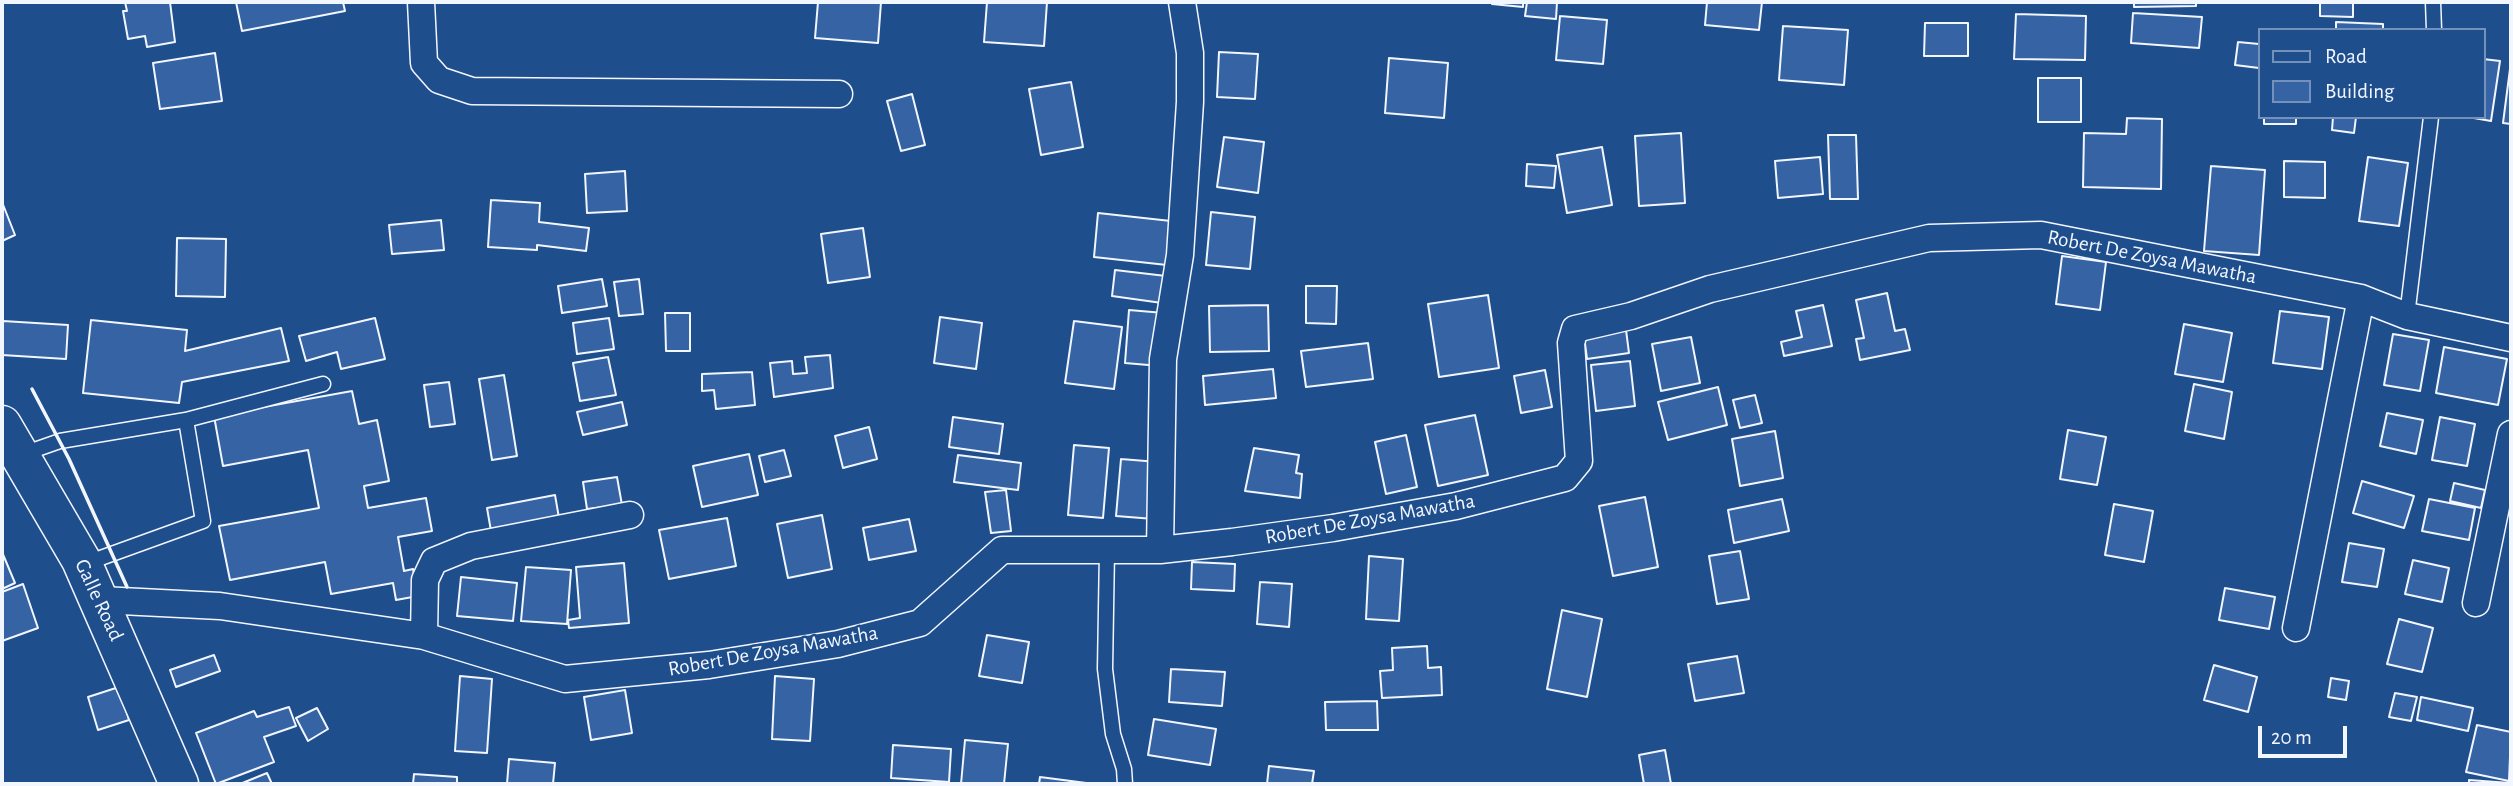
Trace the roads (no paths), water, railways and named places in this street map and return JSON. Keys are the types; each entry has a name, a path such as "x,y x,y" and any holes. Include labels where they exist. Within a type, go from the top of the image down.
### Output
{"highway":[{"name":"Galle Road","path":"12,440 84,565 101,600 179,784"}],"street":[{"path":"421,2 424,63 439,80 472,91 839,94"},
{"path":"1160,550 1163,359 1180,255 1190,102 1190,53 1182,2"},
{"name":"Robert De Zoysa Mawatha","path":"101,600 219,606 424,636 565,679 709,666 838,644 920,623 1002,550 1160,550 1333,528 1456,506 1565,478 1579,461 1571,343 1576,329 1631,316 1710,289 1929,237 2041,235 2361,298 2407,316 2511,338"},
{"path":"2296,628 2361,298"},
{"path":"2476,603 2511,434"},
{"path":"424,636 425,580 434,561 471,546 629,515"}],"lane":[{"path":"2433,2 2434,28"},
{"path":"2407,316 2431,119"},
{"path":"12,440 60,441 186,420 323,384"},
{"path":"84,565 202,520 186,420"},
{"path":"1107,550 1105,669 1113,734 1124,769 1125,784"}]}
